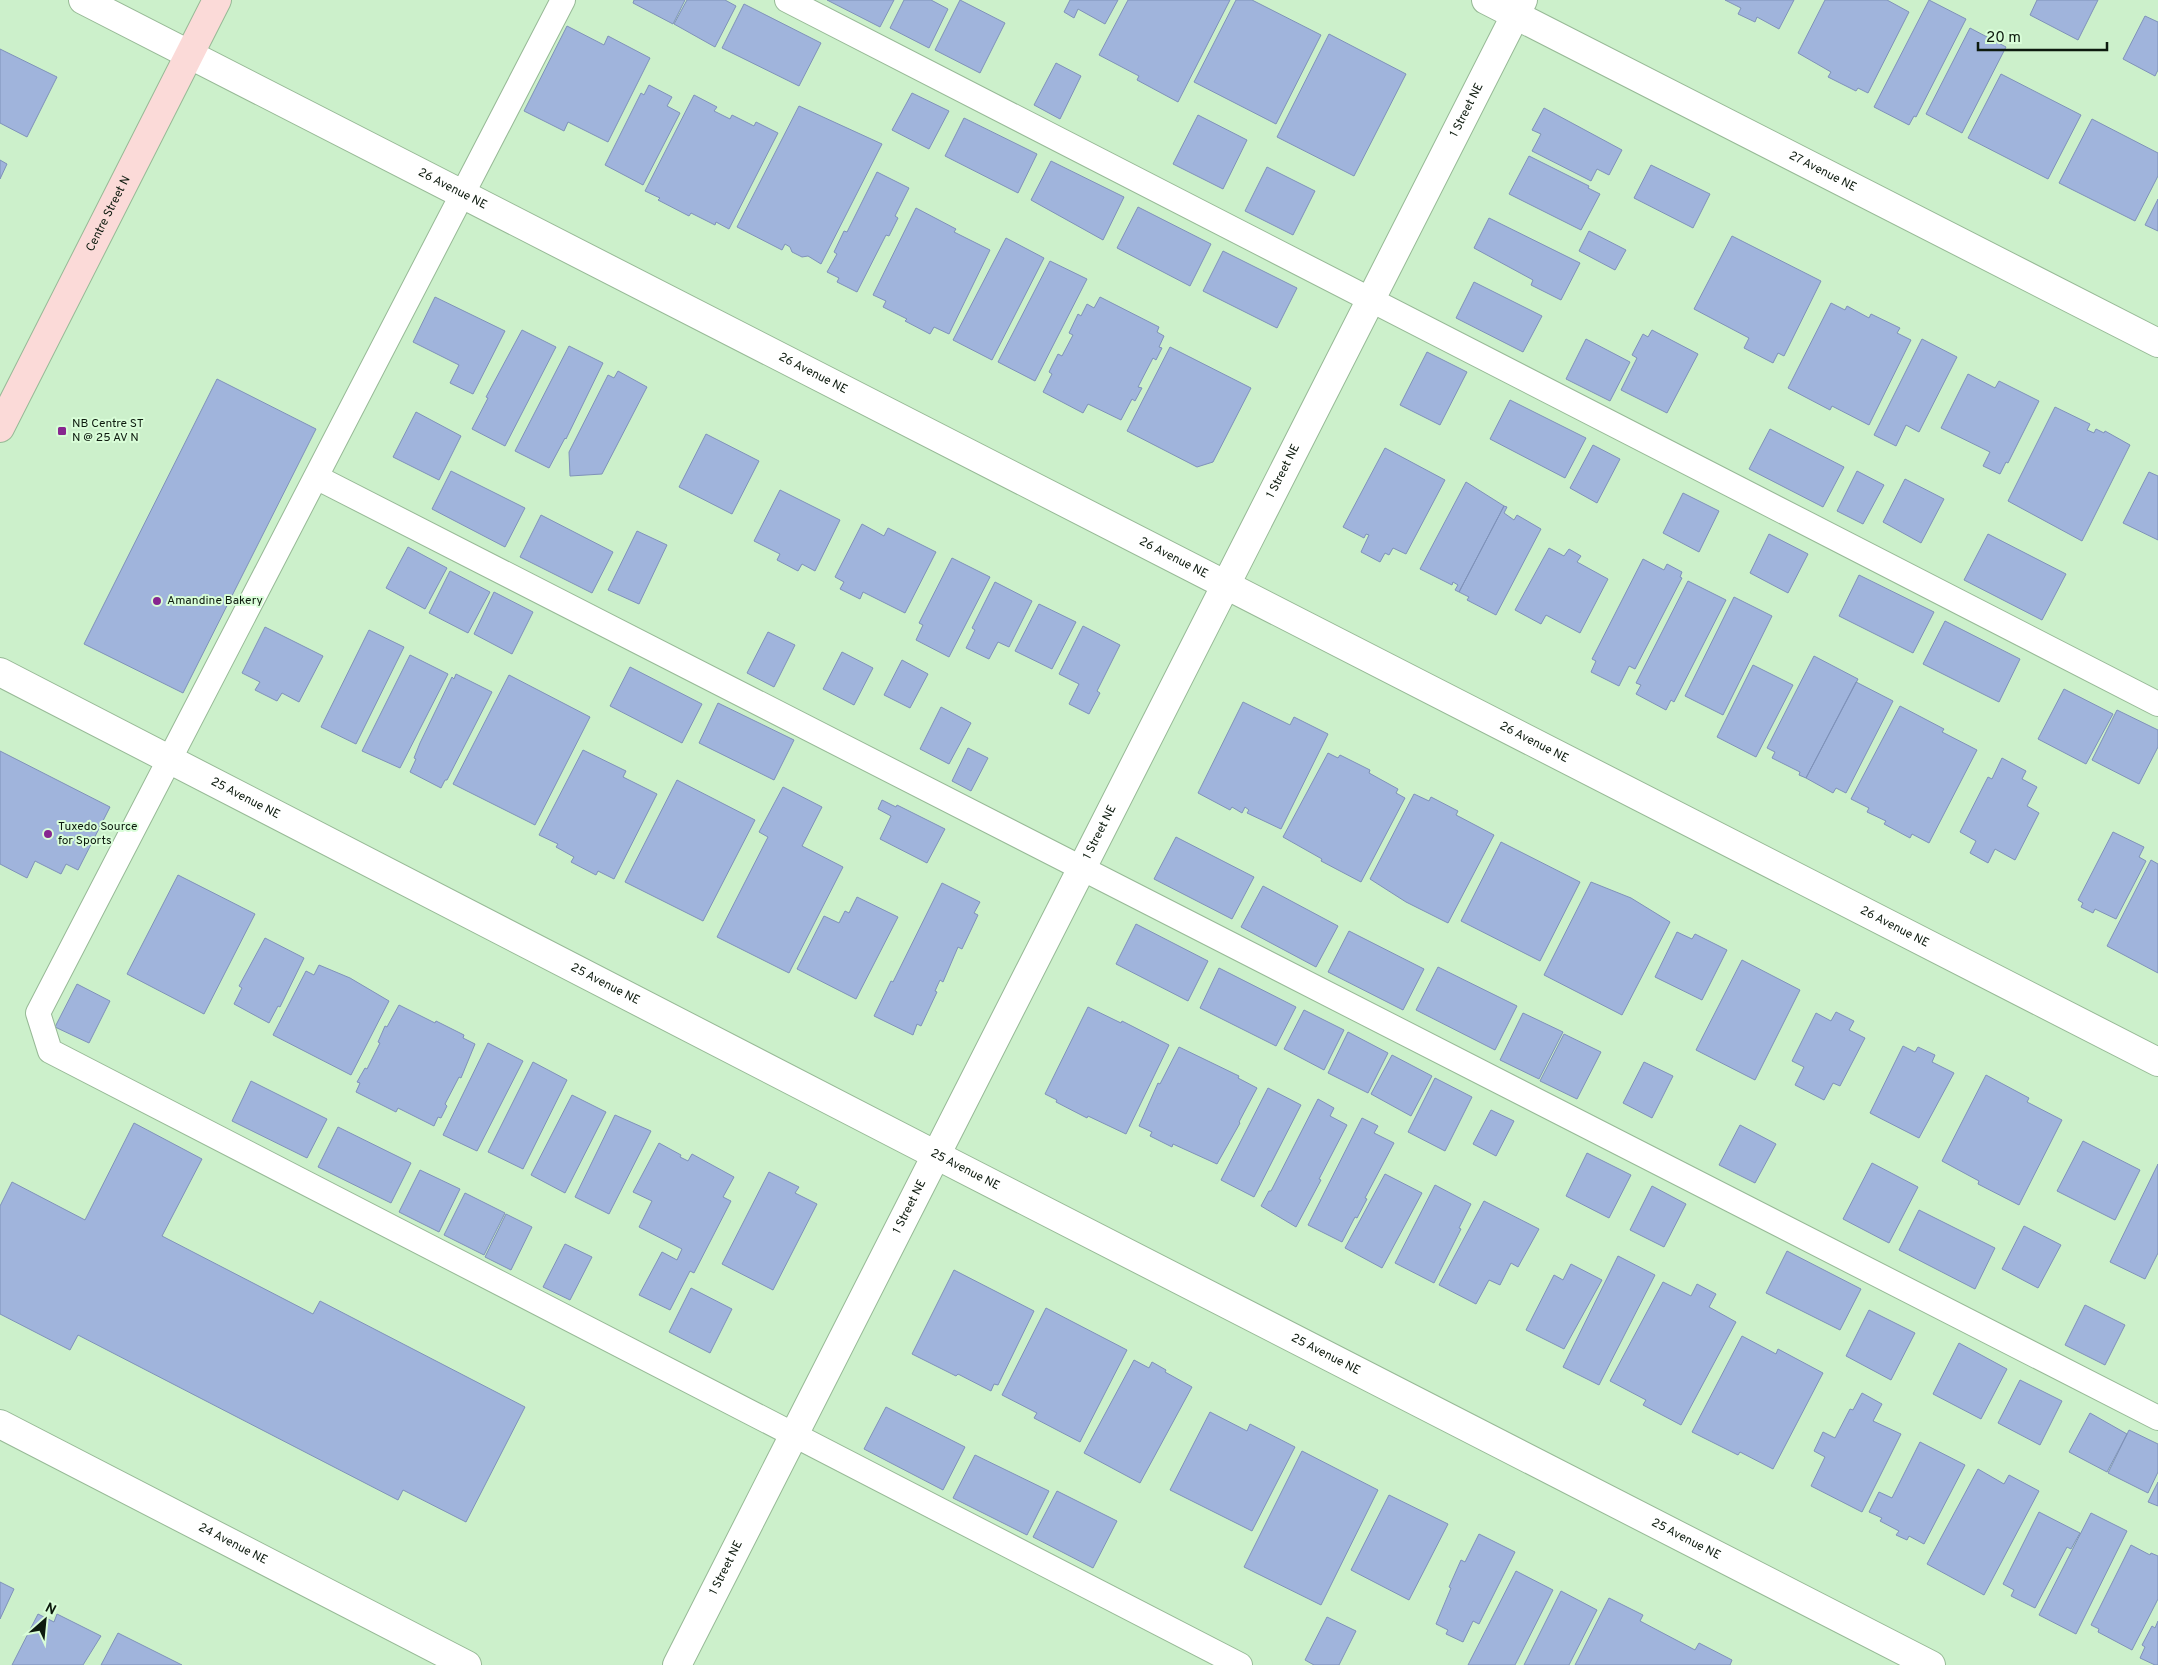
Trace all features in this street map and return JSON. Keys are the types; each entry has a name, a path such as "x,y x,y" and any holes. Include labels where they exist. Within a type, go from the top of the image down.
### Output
{"main road":[{"name":"Centre Street N","path":"0,428 217,0"}],"street":[{"name":"26 Avenue NE","path":"83,0 2158,1062"},
{"name":"27 Avenue NE","path":"1486,0 1520,8 2158,344"},
{"name":"1 Street NE","path":"677,1665 1520,8"},
{"name":"25 Avenue NE","path":"0,672 1931,1665"},
{"name":"24 Avenue NE","path":"0,1424 467,1665"}],"lane":[{"path":"563,0 38,1013 50,1051 1240,1665"},
{"path":"787,0 2158,704"},
{"path":"316,478 2158,1418"}],"building":[{"path":"634,0 685,0 673,24 633,3"},
{"path":"687,0 725,0 736,6 715,47 674,24"},
{"path":"827,0 894,0 880,27"},
{"path":"904,0 931,0 948,9 929,48 890,28"},
{"path":"960,0 1005,23 980,73 935,50"},
{"path":"1070,0 1118,0 1105,24 1078,9 1074,18 1064,12"},
{"path":"1128,0 1230,0 1178,102 1137,80 1139,76 1099,55"},
{"path":"1236,0 1252,0 1321,35 1276,124 1194,82"},
{"path":"1725,0 1794,0 1779,29 1757,17 1755,22 1738,14 1741,8"},
{"path":"1825,0 1887,0 1909,12 1868,93 1858,88 1856,91 1828,77 1831,72 1798,53"},
{"path":"1929,0 1966,19 1916,117 1914,116 1909,125 1874,107"},
{"path":"2037,0 2098,0 2078,40 2030,15"},
{"path":"744,4 821,43 799,86 722,48"},
{"path":"2145,16 2158,22 2158,70 2155,76 2123,59"},
{"path":"567,26 604,45 608,36 650,58 608,142 568,122 564,131 524,111"},
{"path":"1970,28 2006,47 1962,133 1926,114"},
{"path":"1329,34 1406,74 1354,176 1277,137"},
{"path":"0,49 57,77 27,137 0,123"},
{"path":"1056,63 1081,76 1060,119 1034,105"},
{"path":"2001,74 2081,115 2048,179 1968,138"},
{"path":"649,85 672,97 667,106 680,113 643,185 605,165 641,93 644,95"},
{"path":"912,93 949,111 929,149 892,130"},
{"path":"694,95 717,107 714,111 730,119 732,115 754,126 756,122 778,133 729,229 716,222 715,225 691,213 689,216 645,191"},
{"path":"799,106 882,144 821,264 808,256 802,257 792,252 790,247 785,244 782,250 737,227"},
{"path":"1544,108 1622,150 1609,175 1597,169 1591,181 1532,151 1541,134 1532,130"},
{"path":"1198,115 1247,140 1223,189 1173,164"},
{"path":"964,118 1037,154 1018,193 945,156"},
{"path":"2092,119 2158,153 2158,176 2135,221 2059,183"},
{"path":"1529,156 1589,186 1588,188 1600,194 1581,230 1509,194"},
{"path":"0,160 7,164 0,179"},
{"path":"1051,161 1124,197 1103,240 1031,200"},
{"path":"1651,165 1710,194 1693,228 1634,198"},
{"path":"1267,167 1315,191 1293,235 1245,211"},
{"path":"877,172 909,188 895,216 898,218 889,236 886,235 857,292 837,282 839,278 827,272 837,254 834,252 844,231 847,232"},
{"path":"2158,199 2158,231 2145,225"},
{"path":"1138,207 1211,244 1190,286 1117,248"},
{"path":"916,208 956,229 954,232 990,250 949,334 934,327 930,334 905,321 907,319 883,307 886,301 873,295"},
{"path":"1489,218 1580,263 1561,300 1531,285 1533,280 1474,248"},
{"path":"1589,231 1626,250 1615,270 1579,251"},
{"path":"1732,236 1821,281 1784,356 1778,353 1773,363 1744,348 1749,338 1694,309"},
{"path":"1006,238 1044,258 992,360 953,340"},
{"path":"1223,251 1297,288 1277,328 1203,291"},
{"path":"1050,261 1087,279 1035,381 998,362"},
{"path":"1474,282 1542,316 1523,352 1456,318"},
{"path":"435,297 505,331 473,394 450,383 459,365 413,342"},
{"path":"1100,297 1159,327 1157,332 1164,336 1159,347 1162,348 1156,360 1153,358 1138,387 1142,388 1135,401 1132,399 1121,420 1088,404 1083,413 1043,392 1052,374 1049,372 1058,354 1062,356 1073,335 1069,333 1078,314 1081,316 1087,304 1094,308"},
{"path":"1831,303 1845,310 1847,306 1869,318 1871,314 1900,328 1897,333 1911,340 1869,425 1832,406 1830,410 1788,388"},
{"path":"522,330 556,347 505,446 472,429 488,398 486,397"},
{"path":"1652,330 1698,354 1667,413 1621,390 1637,358 1632,355 1643,334 1648,337"},
{"path":"1586,339 1630,362 1610,401 1566,379"},
{"path":"1922,339 1957,357 1919,432 1906,425 1896,446 1874,435"},
{"path":"569,346 603,363 566,439 549,468 515,451"},
{"path":"1170,347 1251,388 1213,462 1197,467 1127,431"},
{"path":"1427,352 1467,372 1440,425 1400,405"},
{"path":"618,371 647,387 602,474 570,476 569,452 608,375 614,378"},
{"path":"1968,374 1995,388 1999,381 2039,401 2008,463 2006,462 2000,474 1983,466 1990,452 1941,428"},
{"path":"217,379 316,429 183,693 84,644"},
{"path":"1510,400 1586,438 1565,478 1490,439"},
{"path":"2055,407 2090,424 2087,430 2094,433 2096,429 2104,433 2105,431 2130,445 2082,541 2008,501"},
{"path":"416,412 461,436 439,480 393,457"},
{"path":"1770,429 1844,467 1823,507 1749,469"},
{"path":"706,434 759,461 732,514 679,487"},
{"path":"1593,445 1620,459 1597,503 1570,488"},
{"path":"1385,448 1445,480 1406,554 1393,548 1389,555 1385,553 1380,562 1361,552 1369,535 1366,534 1364,538 1343,527"},
{"path":"451,471 525,508 505,547 432,509"},
{"path":"1857,471 1884,485 1863,524 1837,511"},
{"path":"2149,472 2158,476 2158,540 2123,523"},
{"path":"1905,479 1944,499 1921,543 1883,522"},
{"path":"1466,482 1504,506 1459,592 1455,590 1458,585 1453,582 1452,585 1420,569"},
{"path":"780,490 840,520 815,571 802,564 798,571 777,560 780,554 754,541"},
{"path":"1683,493 1719,511 1699,552 1663,533"},
{"path":"1504,506 1507,507 1504,513 1514,520 1517,515 1541,529 1496,615 1467,600 1469,597 1459,592"},
{"path":"541,515 613,552 592,593 520,557"},
{"path":"862,524 884,536 888,528 936,552 905,613 863,592 860,599 840,589 844,582 835,577"},
{"path":"637,531 667,545 639,604 608,590"},
{"path":"1769,534 1808,554 1788,593 1750,573"},
{"path":"1988,534 2066,574 2042,620 1964,580"},
{"path":"408,547 447,568 425,609 386,588"},
{"path":"1549,548 1564,556 1569,549 1581,556 1577,562 1608,579 1580,633 1546,615 1541,624 1515,610"},
{"path":"952,558 990,577 949,657 916,640 923,625 919,623"},
{"path":"1643,559 1664,570 1667,564 1682,572 1680,577 1682,578 1635,669 1629,666 1619,686 1591,672 1596,661 1592,659"},
{"path":"450,571 490,592 468,633 429,613"},
{"path":"1859,575 1934,612 1913,653 1839,616"},
{"path":"1688,581 1726,600 1674,702 1671,700 1666,710 1636,694 1641,685 1636,683"},
{"path":"995,582 1032,601 1009,647 998,642 989,659 966,648 975,630 972,628"},
{"path":"494,592 533,612 512,654 474,634"},
{"path":"1734,597 1772,616 1723,715 1685,696"},
{"path":"1039,604 1076,622 1052,669 1015,651"},
{"path":"1945,621 2020,659 1999,702 1923,664"},
{"path":"1083,626 1120,645 1097,691 1100,693 1089,714 1069,704 1079,684 1059,674"},
{"path":"265,627 323,656 299,702 282,693 277,701 255,690 260,682 242,673"},
{"path":"369,630 404,647 356,744 321,727"},
{"path":"768,632 795,645 774,687 747,673"},
{"path":"842,652 873,668 854,705 823,689"},
{"path":"410,655 448,674 400,768 362,751"},
{"path":"1814,656 1858,679 1806,778 1799,775 1800,772 1772,758 1775,752 1767,748"},
{"path":"902,660 928,674 910,708 884,695"},
{"path":"1753,665 1793,685 1756,757 1717,737"},
{"path":"630,667 702,704 682,743 610,706"},
{"path":"456,674 492,692 447,780 445,780 441,788 410,772 420,743 452,677 454,679"},
{"path":"509,675 590,717 535,825 453,784"},
{"path":"1856,682 1893,701 1846,793 1836,788 1833,793 1806,778"},
{"path":"2064,689 2113,714 2086,764 2038,739"},
{"path":"1243,702 1290,725 1294,717 1328,734 1281,829 1247,813 1249,810 1245,807 1242,813 1232,807 1230,810 1198,793"},
{"path":"718,703 794,740 774,780 699,743"},
{"path":"1900,706 1944,729 1942,732 1977,750 1929,843 1912,834 1910,838 1884,824 1886,821 1867,812 1869,808 1851,799"},
{"path":"941,707 971,723 949,764 920,749"},
{"path":"2117,710 2158,730 2158,747 2139,784 2092,760"},
{"path":"968,748 988,758 971,791 952,781"},
{"path":"583,750 626,771 623,777 657,794 614,879 598,871 596,875 571,862 574,857 556,847 558,844 539,835"},
{"name":"Tuxedo Source for Sports","path":"0,751 110,807 78,870 66,864 61,874 35,861 27,878 0,864"},
{"path":"1328,753 1338,758 1340,755 1370,770 1369,773 1398,789 1396,793 1405,798 1361,882 1321,861 1322,859 1283,837"},
{"path":"2002,758 2026,771 2022,779 2037,787 2027,806 2039,813 2015,860 1995,849 1988,863 1970,853 1976,841 1960,832 1988,777 1992,779"},
{"path":"677,780 755,820 703,921 625,882"},
{"path":"783,787 822,807 802,846 843,867 789,973 717,937 768,837 759,832"},
{"path":"1414,794 1429,801 1431,797 1458,811 1456,815 1494,835 1448,923 1406,902 1370,879"},
{"path":"882,800 896,807 897,805 945,829 927,863 880,839 891,816 878,809"},
{"path":"2113,832 2144,847 2139,857 2146,861 2116,919 2095,909 2093,913 2081,907 2083,903 2078,900"},
{"path":"1176,837 1254,877 1232,919 1154,879"},
{"path":"1501,842 1580,882 1540,961 1461,921"},
{"path":"2151,860 2158,864 2158,973 2107,946"},
{"path":"178,875 255,914 204,1014 127,974"},
{"path":"1591,882 1631,898 1670,922 1622,1015 1544,975"},
{"path":"942,883 980,902 974,913 978,915 962,949 958,947 943,982 940,980 935,991 937,992 921,1026 917,1024 913,1035 874,1016"},
{"path":"1263,886 1338,926 1316,967 1241,927"},
{"path":"857,897 898,917 856,999 797,969 824,916 839,923 845,911 849,913"},
{"path":"1136,924 1208,961 1188,1001 1116,964"},
{"path":"1349,931 1424,969 1403,1010 1328,972"},
{"path":"1677,932 1692,939 1695,934 1727,950 1702,1000 1655,977"},
{"path":"265,938 304,958 280,1007 278,1006 269,1023 234,1004 242,988 239,986"},
{"path":"1742,960 1800,990 1755,1080 1696,1050"},
{"path":"319,965 350,978 389,1001 351,1075 273,1035 306,971 314,975"},
{"path":"1438,967 1517,1006 1495,1050 1416,1010"},
{"path":"1219,968 1296,1007 1276,1046 1200,1008"},
{"path":"77,984 110,1001 89,1043 55,1027"},
{"path":"399,1005 464,1035 463,1038 475,1044 461,1078 459,1077 445,1104 447,1106 441,1118 438,1117 434,1126 398,1108 396,1112 356,1092 360,1083 357,1082 365,1068 367,1069 380,1043 378,1042 385,1026 387,1027"},
{"path":"1088,1007 1121,1023 1122,1021 1169,1045 1126,1134 1088,1116 1087,1118 1045,1094"},
{"path":"1304,1010 1344,1030 1324,1070 1284,1049"},
{"path":"1836,1012 1854,1021 1849,1030 1865,1038 1840,1086 1833,1083 1824,1100 1795,1085 1804,1067 1792,1061 1816,1013 1831,1021"},
{"path":"1523,1013 1563,1032 1539,1079 1500,1060"},
{"path":"1348,1032 1388,1053 1368,1093 1328,1073"},
{"path":"1564,1034 1601,1052 1577,1099 1540,1081"},
{"path":"488,1043 523,1061 477,1151 443,1135"},
{"path":"1903,1046 1915,1052 1918,1047 1935,1055 1932,1062 1954,1073 1919,1138 1870,1113"},
{"path":"1179,1047 1239,1076 1238,1078 1257,1088 1217,1164 1173,1144 1172,1147 1150,1136 1152,1132 1139,1126 1158,1083 1160,1084"},
{"path":"1392,1055 1432,1076 1411,1116 1371,1094"},
{"path":"533,1062 567,1080 523,1169 488,1152"},
{"path":"1644,1062 1673,1076 1652,1118 1623,1103"},
{"path":"1986,1075 2029,1098 2027,1102 2062,1120 2019,1205 1978,1184 1979,1181 1942,1161"},
{"path":"1435,1078 1472,1097 1445,1151 1408,1132"},
{"path":"251,1081 327,1119 307,1158 232,1121"},
{"path":"1268,1088 1301,1105 1254,1197 1221,1180"},
{"path":"572,1095 606,1112 565,1193 531,1175"},
{"path":"1318,1099 1334,1108 1330,1116 1347,1125 1296,1227 1261,1206 1269,1191 1271,1191"},
{"path":"1491,1110 1514,1121 1496,1156 1473,1144"},
{"path":"615,1115 651,1131 609,1214 575,1197"},
{"path":"1362,1118 1378,1126 1374,1133 1394,1143 1365,1198 1367,1199 1342,1242 1308,1225"},
{"path":"134,1123 202,1159 162,1236 313,1314 320,1301 525,1407 466,1522 403,1490 398,1500 78,1335 70,1350 0,1314 0,1206 12,1182 85,1220"},
{"path":"1740,1125 1776,1144 1755,1183 1719,1165"},
{"path":"338,1127 411,1163 391,1203 318,1167"},
{"path":"2083,1141 2140,1170 2115,1220 2057,1191"},
{"path":"659,1143 688,1161 692,1154 734,1177 723,1197 731,1201 694,1273 690,1271 670,1310 639,1295 662,1252 677,1260 682,1249 639,1227 652,1201 633,1192"},
{"path":"1587,1153 1631,1175 1609,1218 1566,1196"},
{"path":"1872,1163 1918,1187 1889,1243 1843,1219"},
{"path":"2158,1164 2158,1253 2145,1279 2110,1262"},
{"path":"420,1170 460,1189 439,1232 399,1212"},
{"path":"769,1172 799,1187 795,1193 817,1204 773,1290 722,1264"},
{"path":"1385,1174 1422,1193 1382,1268 1345,1248"},
{"path":"1435,1185 1471,1204 1459,1228 1461,1229 1434,1283 1395,1263"},
{"path":"1652,1186 1686,1204 1664,1247 1630,1230"},
{"path":"465,1193 505,1213 484,1255 444,1235"},
{"path":"1484,1201 1539,1229 1518,1267 1511,1263 1500,1285 1489,1280 1476,1304 1439,1285"},
{"path":"1919,1210 1995,1248 1975,1289 1899,1250"},
{"path":"506,1214 532,1227 511,1270 485,1257"},
{"path":"2024,1226 2061,1245 2038,1288 2002,1269"},
{"path":"565,1244 592,1257 570,1300 543,1287"},
{"path":"1787,1251 1861,1289 1840,1330 1766,1293"},
{"path":"1618,1256 1655,1275 1599,1385 1563,1367"},
{"path":"1571,1264 1602,1280 1564,1349 1526,1330 1554,1275 1563,1280"},
{"path":"954,1270 1034,1311 998,1385 994,1384 991,1391 912,1354"},
{"path":"1663,1282 1691,1296 1697,1284 1716,1294 1709,1307 1736,1322 1681,1425 1643,1405 1646,1400 1610,1381"},
{"path":"691,1288 732,1309 710,1353 669,1332"},
{"path":"2085,1305 2125,1325 2105,1365 2065,1345"},
{"path":"1046,1308 1127,1350 1080,1442 1034,1418 1037,1413 1002,1395"},
{"path":"1869,1310 1915,1333 1891,1380 1846,1356"},
{"path":"1742,1336 1776,1354 1778,1349 1823,1373 1773,1469 1740,1452 1738,1455 1692,1432"},
{"path":"1959,1343 2007,1369 1981,1419 1933,1394"},
{"path":"1134,1360 1149,1368 1152,1362 1166,1370 1165,1372 1192,1387 1140,1483 1084,1453"},
{"path":"2020,1380 2062,1401 2040,1445 1998,1423"},
{"path":"1862,1393 1882,1404 1873,1421 1901,1434 1862,1512 1811,1486 1825,1457 1814,1451 1823,1432 1835,1438 1850,1409 1853,1410"},
{"path":"886,1407 965,1447 943,1490 864,1449"},
{"path":"1210,1412 1247,1431 1250,1424 1295,1447 1252,1531 1170,1490"},
{"path":"2090,1413 2127,1434 2107,1472 2069,1452"},
{"path":"2129,1430 2158,1444 2158,1472 2148,1493 2108,1473"},
{"path":"1920,1442 1965,1465 1924,1544 1909,1536 1907,1540 1896,1535 1899,1531 1880,1521 1882,1518 1869,1512 1879,1492 1892,1498"},
{"path":"1302,1451 1378,1490 1321,1605 1244,1567"},
{"path":"975,1455 1049,1491 1027,1535 953,1498"},
{"path":"1978,1469 2004,1484 2009,1475 2039,1491 1984,1595 1927,1564"},
{"path":"2158,1482 2158,1506 2148,1502"},
{"path":"1057,1491 1117,1521 1093,1568 1033,1537"},
{"path":"1389,1495 1448,1524 1409,1600 1351,1570"},
{"path":"2039,1512 2080,1533 2071,1549 2067,1547 2035,1608 2011,1596 2014,1590 2003,1584"},
{"path":"2091,1513 2127,1531 2076,1634 2039,1615"},
{"path":"1479,1534 1515,1552 1479,1624 1473,1621 1463,1642 1446,1634 1448,1630 1436,1624 1461,1560 1465,1562"},
{"path":"2131,1545 2150,1555 2151,1553 2158,1556 2158,1599 2132,1650 2098,1632 2099,1629 2091,1625"},
{"path":"1516,1571 1553,1590 1515,1665 1468,1665"},
{"path":"0,1582 14,1589 0,1619"},
{"path":"1561,1591 1597,1610 1569,1665 1524,1665"},
{"path":"1609,1598 1643,1615 1640,1621 1695,1650 1699,1643 1732,1660 1730,1665 1575,1665"},
{"path":"38,1614 54,1622 57,1614 101,1636 83,1665 12,1665"},
{"path":"1327,1617 1356,1631 1339,1665 1314,1665 1305,1660"},
{"path":"2158,1621 2158,1665 2155,1665 2140,1658 2145,1647 2142,1645 2152,1626 2155,1628"},
{"path":"118,1633 182,1665 101,1665"}],"place":[{"name":"NB Centre ST N @ 25 AV N","path":"62,431"},
{"name":"Amandine Bakery","path":"157,601"},
{"name":"Tuxedo Source for Sports","path":"48,834"}]}
